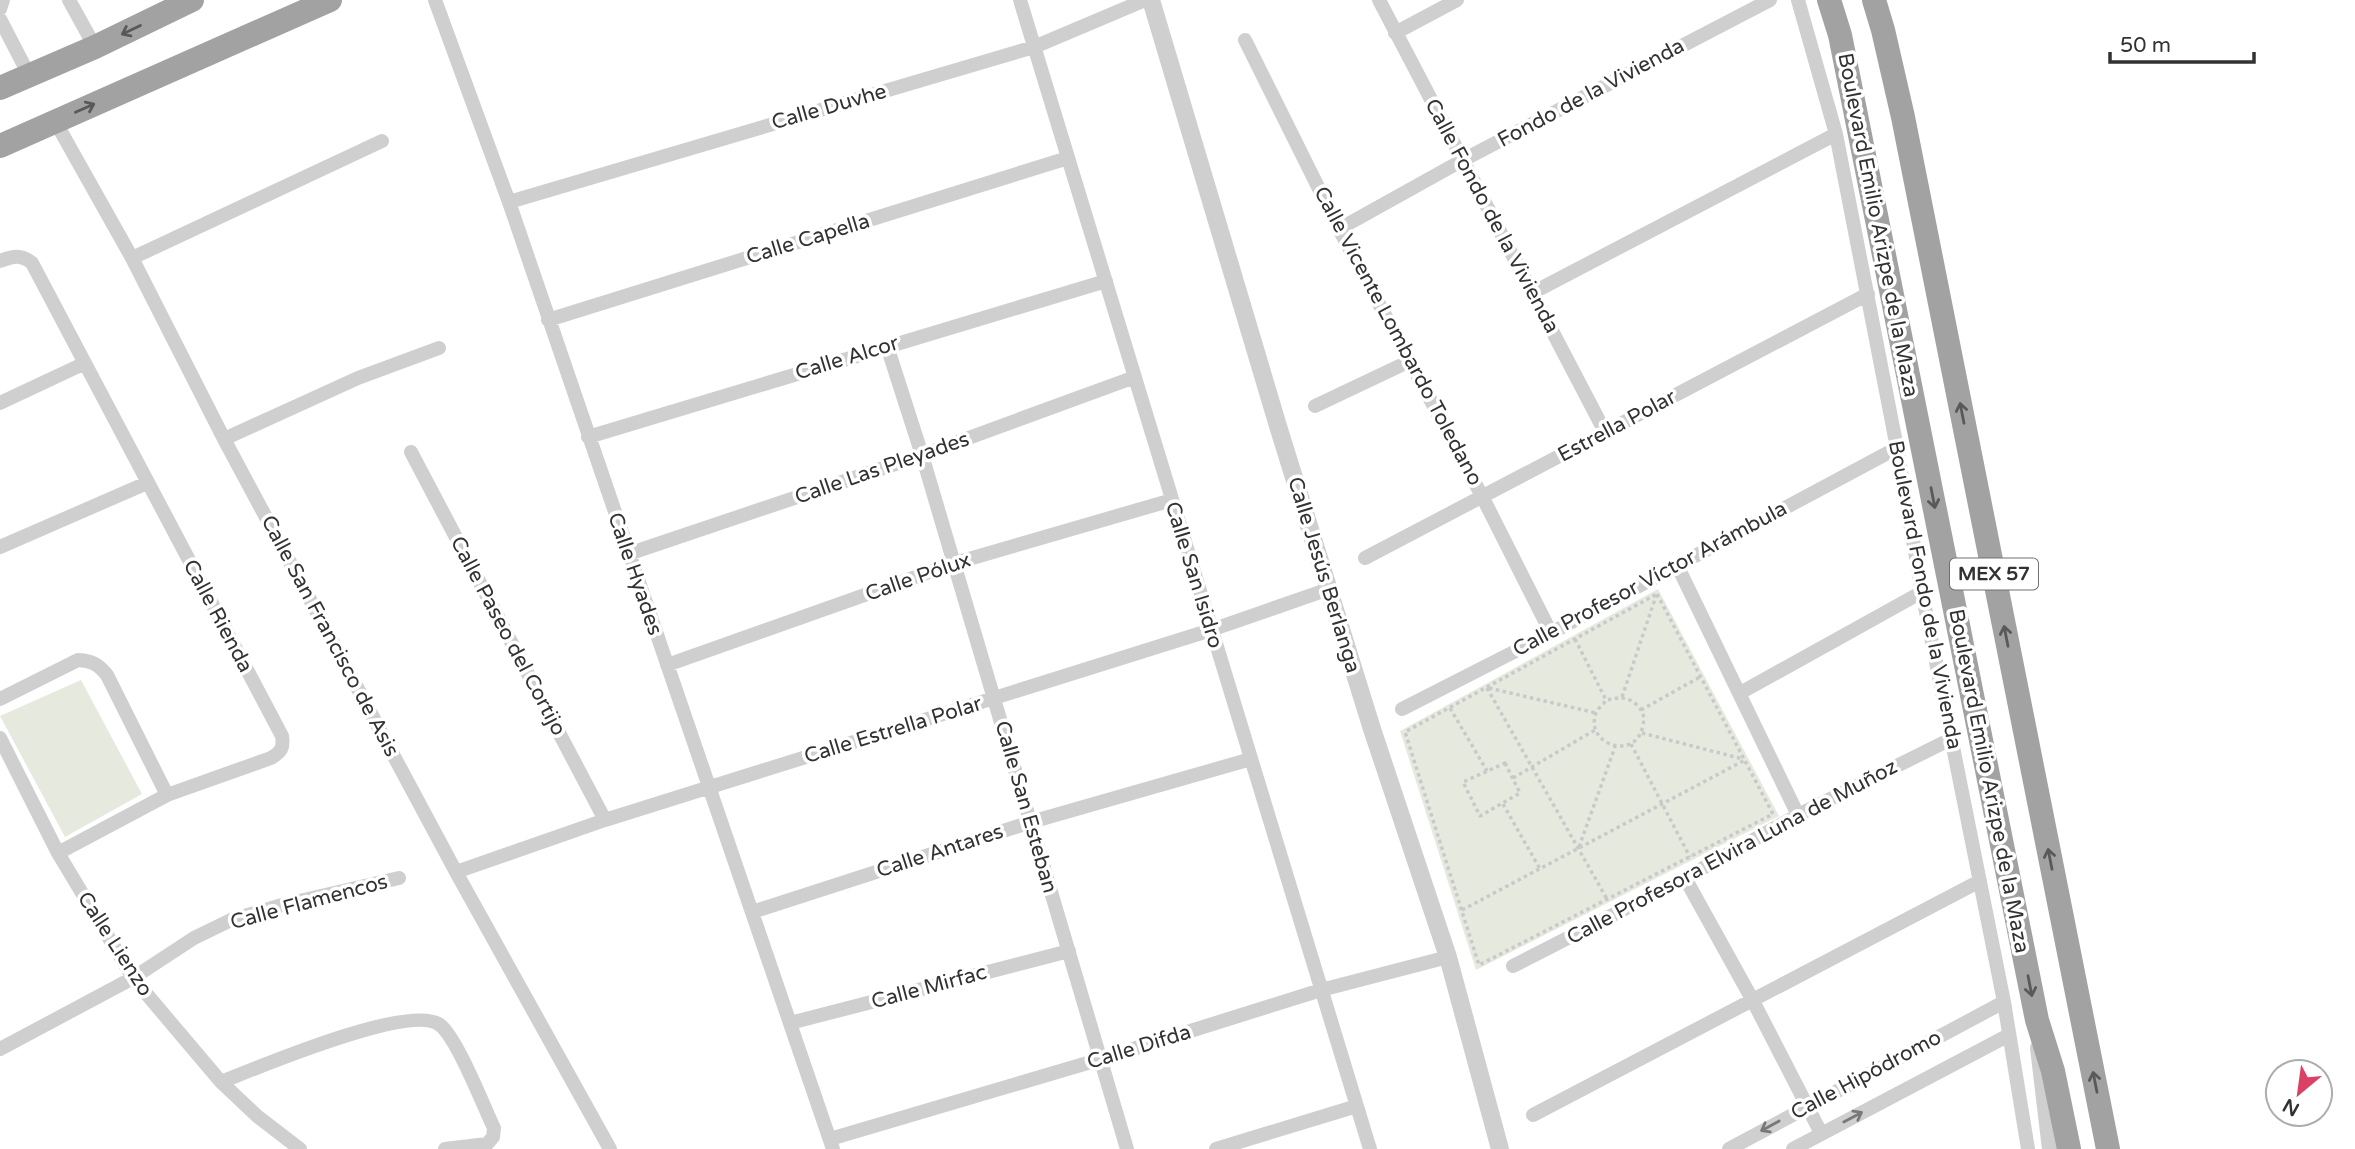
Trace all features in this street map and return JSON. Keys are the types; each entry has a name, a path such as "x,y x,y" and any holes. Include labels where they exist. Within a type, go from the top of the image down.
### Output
{"highway":[{"path":"0,88 95,47 192,0"},
{"path":"0,146 330,0"},
{"name":"Boulevard Emilio Arizpe de la Maza","path":"1829,0 1843,49 2037,1020 2053,1071 2069,1149"},
{"name":"Boulevard Emilio Arizpe de la Maza","path":"1874,0 1903,117 2108,1149"}],"street":[{"path":"0,9 3,0"},
{"path":"69,0 95,47"},
{"name":"Calle Hyades","path":"435,0 509,202 831,1144"},
{"name":"Calle San Isidro","path":"1020,0 1370,1149"},
{"name":"Calle Duvhe","path":"509,202 1034,47 1145,0"},
{"name":"Calle Jesús Berlanga","path":"1151,0 1372,729 1448,957 1500,1149"},
{"name":"Calle Fondo de la Vivienda","path":"1379,0 1605,432"},
{"path":"1395,33 1457,0"},
{"name":"Fondo de la Vivienda","path":"1339,229 1463,160 1770,0"},
{"name":"Boulevard Fondo de la Vivienda","path":"1799,1 1836,134 1868,294 1922,592 2004,1002 2028,1149"},
{"path":"0,19 29,75"},
{"name":"Calle Vicente Lombardo Toledano","path":"1245,40 1339,229 1483,498 1551,633"},
{"name":"Calle San Francisco de Asis","path":"55,121 132,258 224,439 456,872 610,1149"},
{"path":"1532,293 1836,134"},
{"path":"132,258 382,141"},
{"name":"Calle Capella","path":"548,320 1068,158"},
{"name":"Calle Rienda","path":"0,261 20,256 32,263 83,364 282,736 283,745 280,753 271,758 167,795 58,853"},
{"name":"Calle Alcor","path":"588,437 1106,281"},
{"name":"Estrella Polar","path":"1365,558 1868,294"},
{"name":"Calle San Esteban","path":"887,346 955,563 1127,1149"},
{"path":"224,439 358,378 439,348"},
{"path":"1315,405 1410,361"},
{"path":"0,404 83,364"},
{"name":"Calle Las Pleyades","path":"628,554 922,455 1135,377"},
{"name":"Calle Profesor Víctor Arámbula","path":"1402,709 1897,449"},
{"name":"Calle Paseo del Cortijo","path":"411,452 605,820"},
{"path":"0,547 147,483"},
{"name":"Calle Pólux","path":"667,665 955,563 1172,500"},
{"path":"1677,565 1798,815"},
{"name":"Calle Estrella Polar","path":"456,872 605,820 1211,631 1329,589"},
{"path":"1740,693 1922,592"},
{"path":"0,699 78,660 99,665 107,675 167,795"},
{"name":"Calle Lienzo","path":"0,738 58,853 133,978 221,1082 257,1116 300,1149"},
{"name":"Calle Profesora Elvira Luna de Muñoz","path":"1513,966 1685,878 1798,815 1951,738"},
{"name":"Calle Antares","path":"752,912 1031,822 1251,759"},
{"name":"Calle Flamencos","path":"0,1049 133,978 194,938 231,920 282,905 399,878"},
{"path":"1685,878 1752,999 1821,1133"},
{"path":"1534,1115 1980,881"},
{"name":"Calle Mirfac","path":"790,1023 1069,950"},
{"name":"Calle Difda","path":"831,1144 1321,990 1448,957"},
{"name":"Calle Hipódromo","path":"1729,1149 2004,1002"},
{"path":"221,1082 343,1036 375,1027 424,1019 434,1021 450,1035 494,1128 493,1137 488,1144 445,1149"},
{"path":"2037,1020 2051,1149"},
{"name":"Calle Hipódromo","path":"1793,1149 2009,1035"},
{"path":"1216,1149 1357,1106"}],"path":[{"path":"1657,594 1773,814 1479,965 1405,732 1657,594"},
{"path":"1622,697 1657,594"},
{"path":"1576,639 1606,701"},
{"path":"1641,710 1700,677"},
{"path":"1487,687 1596,713"},
{"path":"1487,687 1607,899"},
{"path":"1622,697 1630,699 1641,710 1644,719 1642,733 1631,744 1615,747 1603,741 1595,730 1596,713 1606,701 1622,697"},
{"path":"1450,708 1487,771"},
{"path":"1513,778 1595,730"},
{"path":"1642,733 1745,760"},
{"path":"1631,744 1689,857"},
{"path":"1578,849 1615,747"},
{"path":"1461,910 1745,760"},
{"path":"1504,763 1520,793 1479,816 1463,782 1487,771 1504,763"},
{"path":"1502,803 1541,869"}],"shaded area":[{"path":"1658,589 1779,816 1476,970 1400,731"},
{"path":"81,680 142,794 65,837 0,716"}]}
